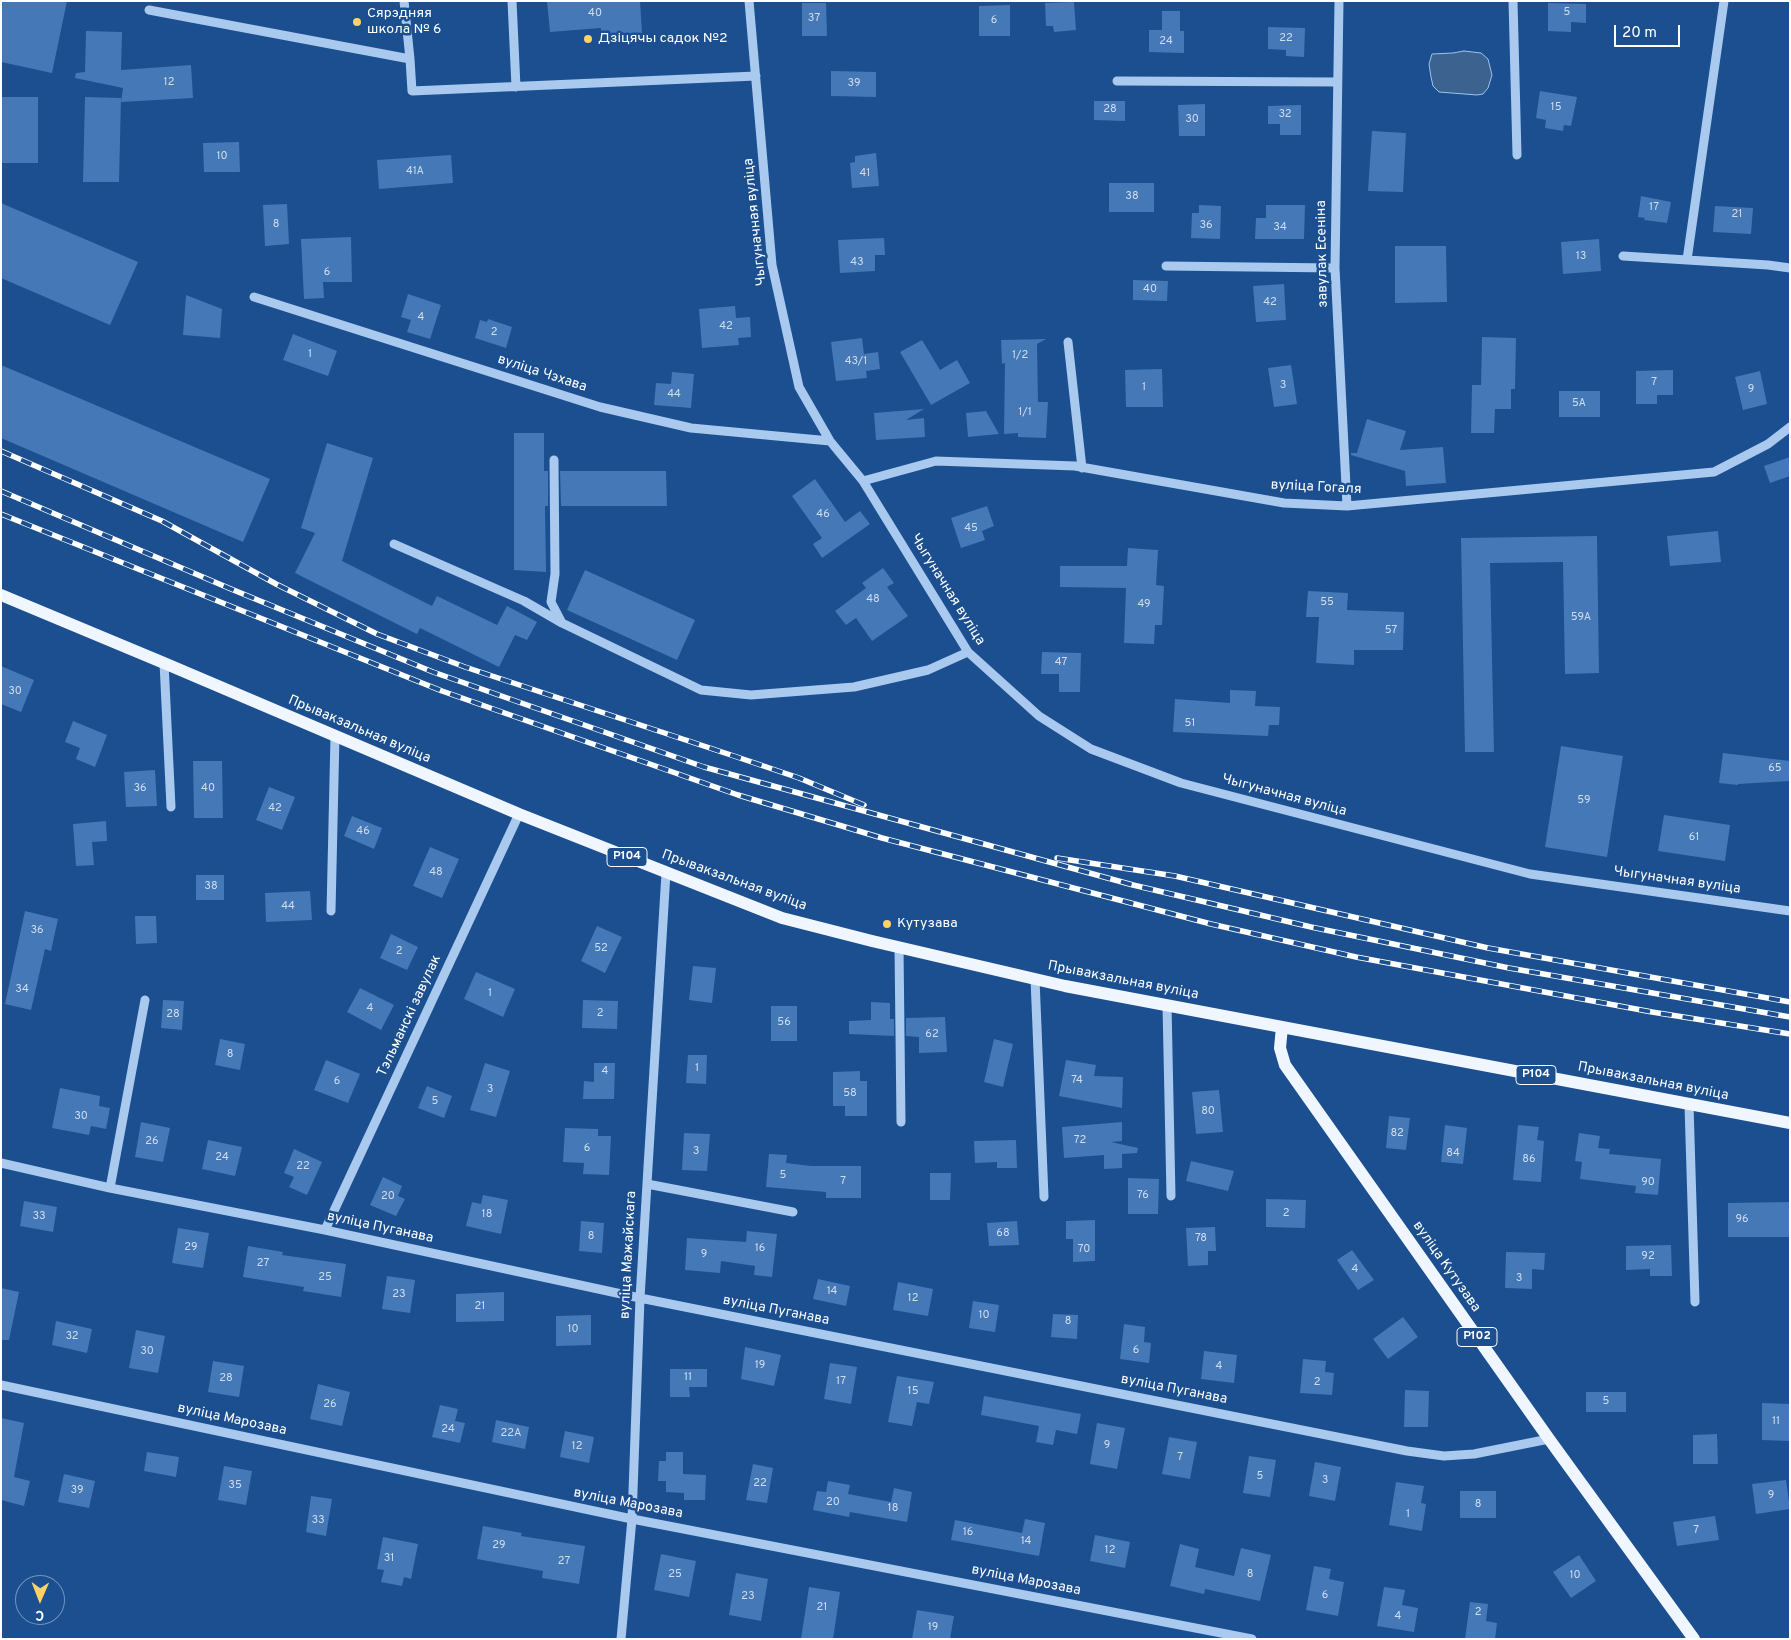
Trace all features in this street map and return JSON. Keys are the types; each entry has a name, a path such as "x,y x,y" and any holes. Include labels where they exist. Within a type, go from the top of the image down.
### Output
{"main road":[{"name":"Прывакзальная вуліца","path":"1,595 519,814 782,918 1065,986 1790,1123"},
{"name":"вуліца Кутузава","path":"1282,1027 1280,1048 1285,1065 1549,1439 1694,1639"}],"street":[{"path":"404,1 412,91 756,76"},
{"path":"512,1 516,87"},
{"name":"Чыгуначная вуліца","path":"749,1 772,265 799,387 830,441 863,481 968,652 1039,716 1091,749 1181,783 1530,874 1790,911"},
{"name":"завулак Есеніна","path":"1339,1 1335,268 1347,506"},
{"path":"1514,1 1517,155"},
{"path":"1686,260 1724,1"},
{"path":"149,10 410,59"},
{"path":"1117,81 1338,82"},
{"path":"1623,256 1790,268"},
{"path":"1166,266 1335,268"},
{"name":"вуліца Чэхава","path":"254,297 600,407 691,428 830,441"},
{"path":"1068,342 1082,468"},
{"name":"вуліца Гогаля","path":"863,481 936,461 1082,468 1284,503 1347,506 1714,472 1768,444 1790,427"},
{"path":"554,460 555,574 551,602 562,623"},
{"path":"394,544 524,601 562,623 701,690 751,695 854,687 928,670 968,652"},
{"path":"164,663 171,808"},
{"path":"331,911 335,736"},
{"name":"Тэльманскі завулак","path":"325,1230 519,814"},
{"name":"вуліца Мажайскага","path":"621,1639 632,1519 640,1298 666,873"},
{"path":"899,947 901,1122"},
{"path":"1035,979 1044,1197"},
{"path":"110,1188 145,1000"},
{"path":"1167,1005 1171,1196"},
{"path":"1689,1105 1695,1302"},
{"name":"вуліца Пуганава","path":"1,1163 110,1188 325,1230 640,1298 1407,1451 1444,1456 1474,1454 1549,1439"},
{"path":"647,1184 793,1212"},
{"name":"вуліца Марозава","path":"1,1386 632,1519 1252,1639"}],"water":[{"path":"1464,51 1481,53 1488,59 1492,75 1488,88 1483,94 1477,95 1439,92 1433,86 1431,77 1429,64 1432,54"}],"building":[{"path":"1,1 67,1 52,73 1,62"},
{"path":"547,1 640,1 642,33 601,36 601,28 550,32"},
{"path":"1074,2 1076,30 1054,32 1053,26 1046,26 1045,3"},
{"path":"802,3 826,3 827,36 802,36"},
{"path":"1548,3 1586,4 1586,23 1571,22 1571,32 1548,31"},
{"path":"1010,5 1010,36 979,36 979,6"},
{"path":"1162,11 1180,11 1180,31 1184,31 1184,53 1149,52 1149,30 1162,30"},
{"path":"1268,27 1305,28 1304,57 1286,56 1286,50 1268,49"},
{"path":"86,31 122,32 121,70 191,65 193,98 121,102 123,88 75,78 76,73 85,72"},
{"path":"831,71 876,72 876,97 831,96"},
{"path":"1540,91 1577,97 1571,126 1564,125 1563,131 1545,128 1546,120 1536,118"},
{"path":"1,97 38,97 38,163 1,163"},
{"path":"85,97 121,98 119,182 83,182"},
{"path":"1094,101 1125,101 1125,121 1094,120"},
{"path":"1205,104 1205,136 1179,136 1178,105"},
{"path":"1301,105 1301,135 1280,135 1280,124 1268,124 1268,106"},
{"path":"1372,131 1406,133 1403,192 1368,191"},
{"path":"239,142 240,172 204,172 203,143"},
{"path":"876,153 879,186 852,188 850,163 855,162 855,156"},
{"path":"451,155 453,183 379,189 377,160"},
{"path":"1109,183 1154,183 1154,212 1109,212"},
{"path":"1641,196 1671,202 1667,223 1644,220 1645,218 1638,217"},
{"path":"1,203 138,262 110,325 1,278"},
{"path":"287,204 289,244 265,246 263,205"},
{"path":"1199,205 1221,206 1220,239 1191,238 1192,213 1199,213"},
{"path":"1266,205 1305,205 1304,239 1255,239 1256,218 1266,218"},
{"path":"1715,206 1753,208 1751,234 1713,232"},
{"path":"351,237 352,282 323,282 324,298 304,299 301,239"},
{"path":"884,238 885,255 875,255 875,271 840,273 838,240"},
{"path":"1599,239 1601,271 1563,274 1561,242"},
{"path":"1395,246 1446,246 1447,302 1395,303"},
{"path":"1133,280 1168,281 1167,301 1133,300"},
{"path":"1284,284 1286,320 1256,322 1253,286"},
{"path":"408,294 441,305 430,339 407,332 411,320 401,317"},
{"path":"186,295 222,309 220,338 183,335"},
{"path":"735,306 736,318 750,317 751,337 738,338 739,345 702,348 699,309"},
{"path":"488,319 512,327 506,348 475,338 480,320 487,322"},
{"path":"293,334 337,351 328,376 283,360"},
{"path":"1482,337 1516,338 1515,389 1511,389 1511,409 1495,409 1494,433 1471,433 1472,385 1481,385"},
{"path":"862,338 864,354 878,352 880,369 866,371 867,378 836,381 831,342"},
{"path":"1046,339 1037,344 1038,402 1048,402 1046,438 1018,437 1018,433 1004,434 1005,363 1002,364 1001,340"},
{"path":"922,340 940,370 957,360 970,383 931,405 900,352"},
{"path":"1,365 270,479 243,542 1,438"},
{"path":"1291,365 1297,404 1274,407 1268,368"},
{"path":"1162,369 1163,407 1126,407 1125,370"},
{"path":"1673,370 1673,395 1657,395 1657,404 1636,404 1636,371"},
{"path":"1760,371 1767,404 1743,410 1735,377"},
{"path":"672,372 694,374 691,408 654,405 656,383 671,384"},
{"path":"1559,391 1600,391 1600,417 1559,417"},
{"path":"924,409 906,420 924,418 925,437 876,440 874,413"},
{"path":"986,411 999,434 968,437 966,413"},
{"path":"1367,419 1406,431 1400,450 1443,447 1446,483 1406,486 1405,471 1351,455 1351,453 1357,453"},
{"path":"514,433 544,433 544,471 548,471 548,506 545,506 546,572 514,570"},
{"path":"327,443 373,458 342,561 432,606 437,596 497,625 507,606 537,622 527,640 515,635 499,667 420,628 417,634 295,573 315,533 301,528"},
{"path":"1790,457 1790,476 1770,483 1764,466"},
{"path":"560,471 666,471 667,506 561,506"},
{"path":"815,479 845,522 860,511 870,524 822,558 813,544 822,538 792,496"},
{"path":"987,506 994,526 982,531 985,540 961,548 951,518"},
{"path":"1718,531 1721,562 1670,566 1667,536"},
{"path":"1597,536 1599,673 1565,674 1563,562 1490,563 1494,752 1465,752 1461,538"},
{"path":"1128,548 1158,550 1156,585 1164,586 1162,625 1155,625 1154,644 1124,643 1126,588 1060,587 1060,566 1127,566"},
{"path":"883,568 894,583 887,587 908,616 872,641 856,618 846,625 835,611 866,588 862,583"},
{"path":"585,570 695,620 677,660 567,610"},
{"path":"1308,591 1348,593 1347,610 1404,612 1403,650 1354,650 1354,665 1316,663 1319,617 1306,617"},
{"path":"1042,652 1081,653 1080,692 1059,692 1059,674 1041,674"},
{"path":"1,666 34,680 21,712 1,704"},
{"path":"1230,690 1256,691 1255,706 1280,707 1279,725 1269,725 1268,736 1173,732 1175,699 1230,703"},
{"path":"73,721 107,735 95,767 76,759 80,748 65,742"},
{"path":"1561,746 1623,756 1607,857 1545,847"},
{"path":"1723,753 1790,761 1790,781 1738,785 1719,783"},
{"path":"193,761 222,761 223,818 194,818"},
{"path":"155,770 157,806 126,807 124,772"},
{"path":"269,787 295,797 282,830 256,820"},
{"path":"1664,815 1730,825 1725,861 1658,851"},
{"path":"352,816 382,828 374,849 344,836"},
{"path":"106,821 107,841 92,842 94,865 76,866 73,824"},
{"path":"430,847 459,859 442,898 413,886"},
{"path":"196,875 224,875 224,900 196,900"},
{"path":"310,891 312,920 266,922 265,893"},
{"path":"25,911 58,919 51,951 45,949 31,1010 5,1004"},
{"path":"135,916 156,916 157,943 136,944"},
{"path":"597,926 622,937 605,973 581,961"},
{"path":"391,934 418,947 407,970 380,958"},
{"path":"693,966 716,968 712,1003 689,1000"},
{"path":"476,972 515,989 503,1017 464,999"},
{"path":"360,988 394,1005 381,1030 347,1012"},
{"path":"163,1000 184,1001 182,1030 161,1028"},
{"path":"583,1000 618,1001 617,1029 582,1028"},
{"path":"871,1002 890,1003 890,1019 894,1019 894,1036 849,1034 849,1021 871,1020"},
{"path":"771,1006 797,1006 797,1041 771,1041"},
{"path":"945,1017 947,1052 919,1053 919,1037 906,1036 906,1018"},
{"path":"220,1039 245,1044 240,1070 215,1065"},
{"path":"994,1039 1013,1044 1003,1087 984,1082"},
{"path":"688,1055 707,1055 706,1084 686,1083"},
{"path":"326,1060 360,1074 348,1103 314,1090"},
{"path":"1066,1060 1096,1065 1094,1076 1123,1077 1122,1108 1059,1096"},
{"path":"485,1063 510,1071 496,1117 470,1110"},
{"path":"594,1063 615,1063 614,1099 583,1099 584,1081 594,1082"},
{"path":"860,1071 860,1081 867,1081 867,1116 845,1116 845,1106 833,1106 833,1072"},
{"path":"427,1086 452,1096 444,1118 418,1108"},
{"path":"60,1088 100,1096 99,1106 110,1108 106,1129 91,1126 89,1135 52,1128"},
{"path":"1219,1090 1223,1132 1196,1134 1192,1092"},
{"path":"1389,1116 1410,1118 1406,1150 1386,1148"},
{"path":"141,1122 170,1128 163,1162 135,1157"},
{"path":"1122,1122 1122,1141 1111,1142 1138,1148 1137,1153 1122,1154 1122,1168 1104,1169 1104,1155 1064,1158 1062,1127"},
{"path":"1445,1125 1467,1128 1463,1164 1441,1162"},
{"path":"1518,1125 1539,1127 1537,1140 1544,1141 1541,1182 1513,1180"},
{"path":"565,1128 598,1129 598,1136 611,1136 609,1175 583,1174 584,1163 563,1162"},
{"path":"684,1133 710,1134 707,1171 682,1170"},
{"path":"1579,1133 1600,1136 1598,1148 1610,1149 1609,1154 1661,1159 1658,1195 1635,1193 1636,1186 1580,1179 1582,1162 1575,1161"},
{"path":"208,1140 242,1147 235,1176 202,1169"},
{"path":"1016,1140 1017,1168 997,1168 997,1162 975,1163 974,1141"},
{"path":"294,1149 322,1162 307,1195 289,1187 294,1177 284,1173"},
{"path":"769,1154 787,1155 786,1163 811,1166 861,1166 861,1198 826,1198 826,1192 766,1187"},
{"path":"1191,1161 1234,1171 1228,1191 1186,1181"},
{"path":"930,1173 951,1173 950,1200 930,1200"},
{"path":"383,1177 402,1186 398,1196 405,1199 396,1216 370,1205"},
{"path":"1128,1178 1159,1179 1158,1214 1128,1214"},
{"path":"483,1195 508,1200 501,1234 466,1226 472,1202 481,1204"},
{"path":"1266,1199 1306,1200 1305,1228 1266,1227"},
{"path":"24,1201 57,1207 53,1232 20,1226"},
{"path":"1790,1202 1790,1237 1728,1237 1728,1203"},
{"path":"1095,1220 1095,1261 1073,1262 1073,1239 1066,1239 1066,1221"},
{"path":"581,1221 604,1223 602,1253 579,1251"},
{"path":"1017,1221 1019,1245 989,1246 987,1223"},
{"path":"1215,1227 1216,1251 1208,1251 1208,1265 1188,1266 1186,1228"},
{"path":"178,1228 209,1233 203,1268 172,1263"},
{"path":"747,1231 777,1234 772,1277 754,1275 755,1266 721,1261 720,1273 685,1270 687,1238 746,1242"},
{"path":"1671,1245 1672,1276 1650,1276 1650,1269 1626,1270 1626,1246"},
{"path":"248,1246 283,1252 282,1255 346,1264 341,1297 303,1291 304,1287 243,1277"},
{"path":"1352,1250 1374,1280 1358,1290 1337,1260"},
{"path":"1506,1252 1545,1253 1544,1270 1532,1269 1532,1289 1505,1288"},
{"path":"387,1276 415,1280 410,1313 382,1309"},
{"path":"818,1279 850,1286 846,1306 813,1299"},
{"path":"898,1282 933,1289 928,1316 893,1310"},
{"path":"1,1288 19,1292 9,1340 1,1340"},
{"path":"504,1292 504,1321 456,1322 456,1294"},
{"path":"973,1301 999,1305 995,1332 969,1328"},
{"path":"1053,1314 1078,1315 1077,1339 1051,1337"},
{"path":"591,1315 591,1345 556,1346 556,1316"},
{"path":"1403,1317 1418,1337 1388,1359 1373,1339"},
{"path":"56,1321 92,1329 87,1353 52,1345"},
{"path":"1124,1324 1145,1327 1144,1342 1151,1343 1149,1363 1120,1359"},
{"path":"136,1330 165,1336 158,1373 129,1368"},
{"path":"745,1347 781,1355 774,1386 741,1379"},
{"path":"1204,1351 1237,1355 1234,1383 1201,1379"},
{"path":"1303,1359 1326,1361 1325,1372 1334,1373 1332,1395 1300,1393"},
{"path":"213,1361 244,1366 239,1397 208,1392"},
{"path":"830,1363 857,1367 851,1404 824,1399"},
{"path":"670,1369 707,1369 707,1387 689,1387 690,1397 670,1397"},
{"path":"897,1376 934,1382 929,1404 917,1402 912,1426 888,1422"},
{"path":"318,1384 350,1392 342,1426 310,1419"},
{"path":"1405,1390 1429,1391 1428,1427 1404,1427"},
{"path":"1586,1392 1626,1392 1626,1412 1586,1412"},
{"path":"984,1396 1081,1414 1077,1434 1056,1430 1053,1445 1036,1442 1039,1426 981,1415"},
{"path":"1762,1403 1790,1404 1790,1441 1762,1440"},
{"path":"440,1405 458,1409 455,1421 465,1423 460,1443 432,1437"},
{"path":"1,1418 24,1423 14,1477 30,1481 24,1506 1,1500"},
{"path":"496,1420 529,1427 525,1449 492,1442"},
{"path":"1097,1423 1125,1428 1117,1469 1090,1464"},
{"path":"565,1431 594,1437 589,1463 560,1457"},
{"path":"1717,1434 1718,1464 1693,1464 1693,1435"},
{"path":"1169,1437 1197,1442 1190,1479 1162,1474"},
{"path":"147,1452 179,1457 176,1477 144,1471"},
{"path":"666,1452 683,1452 683,1474 706,1475 705,1500 684,1500 684,1493 666,1492 666,1481 658,1481 659,1461 666,1461"},
{"path":"1249,1456 1276,1460 1270,1497 1243,1493"},
{"path":"1315,1462 1341,1467 1335,1501 1309,1496"},
{"path":"753,1464 773,1468 767,1503 746,1500"},
{"path":"224,1466 252,1471 246,1505 218,1500"},
{"path":"64,1474 95,1481 89,1508 58,1502"},
{"path":"1786,1480 1790,1509 1756,1514 1752,1484"},
{"path":"828,1481 850,1485 848,1494 891,1502 894,1488 912,1492 907,1522 850,1512 849,1517 813,1510 817,1491 826,1492"},
{"path":"1396,1482 1424,1486 1421,1503 1426,1504 1422,1531 1389,1525"},
{"path":"1460,1491 1496,1491 1496,1518 1460,1518"},
{"path":"311,1496 332,1499 326,1536 306,1532"},
{"path":"1715,1516 1719,1540 1677,1546 1673,1522"},
{"path":"1025,1519 1045,1523 1039,1556 951,1540 955,1520 1022,1533"},
{"path":"483,1526 522,1533 521,1536 585,1546 579,1584 542,1578 543,1571 477,1559"},
{"path":"1095,1535 1130,1542 1125,1568 1090,1561"},
{"path":"383,1537 418,1544 411,1579 404,1577 402,1586 381,1582 384,1570 377,1569"},
{"path":"1180,1544 1199,1549 1195,1567 1234,1576 1241,1548 1271,1555 1260,1601 1205,1589 1204,1594 1170,1586"},
{"path":"661,1554 696,1561 689,1597 654,1590"},
{"path":"1579,1555 1596,1581 1571,1598 1553,1572"},
{"path":"1314,1566 1331,1569 1329,1579 1344,1582 1338,1616 1306,1610"},
{"path":"736,1573 768,1579 761,1621 729,1615"},
{"path":"809,1587 840,1592 833,1639 801,1639"},
{"path":"1384,1587 1405,1590 1402,1605 1418,1608 1414,1632 1377,1626"},
{"path":"1470,1602 1488,1604 1486,1621 1497,1623 1495,1639 1465,1639"},
{"path":"917,1610 954,1616 950,1639 912,1639"}],"railway":[{"path":"1,451 162,521 276,584 377,634 465,667 799,778 864,805"},
{"path":"1,491 231,589 433,672 704,767 1133,885 1311,927 1509,968 1790,1017"},
{"path":"1,514 442,691 738,795 882,838 1211,924 1356,957 1652,1012 1790,1034"},
{"path":"1057,858 1175,876 1488,948 1790,1002"}],"place":[{"name":"Сярэдняя школа № 6","path":"357,22"},
{"name":"Дзіцячы садок №2","path":"588,39"},
{"name":"Кутузава","path":"887,924"}]}
